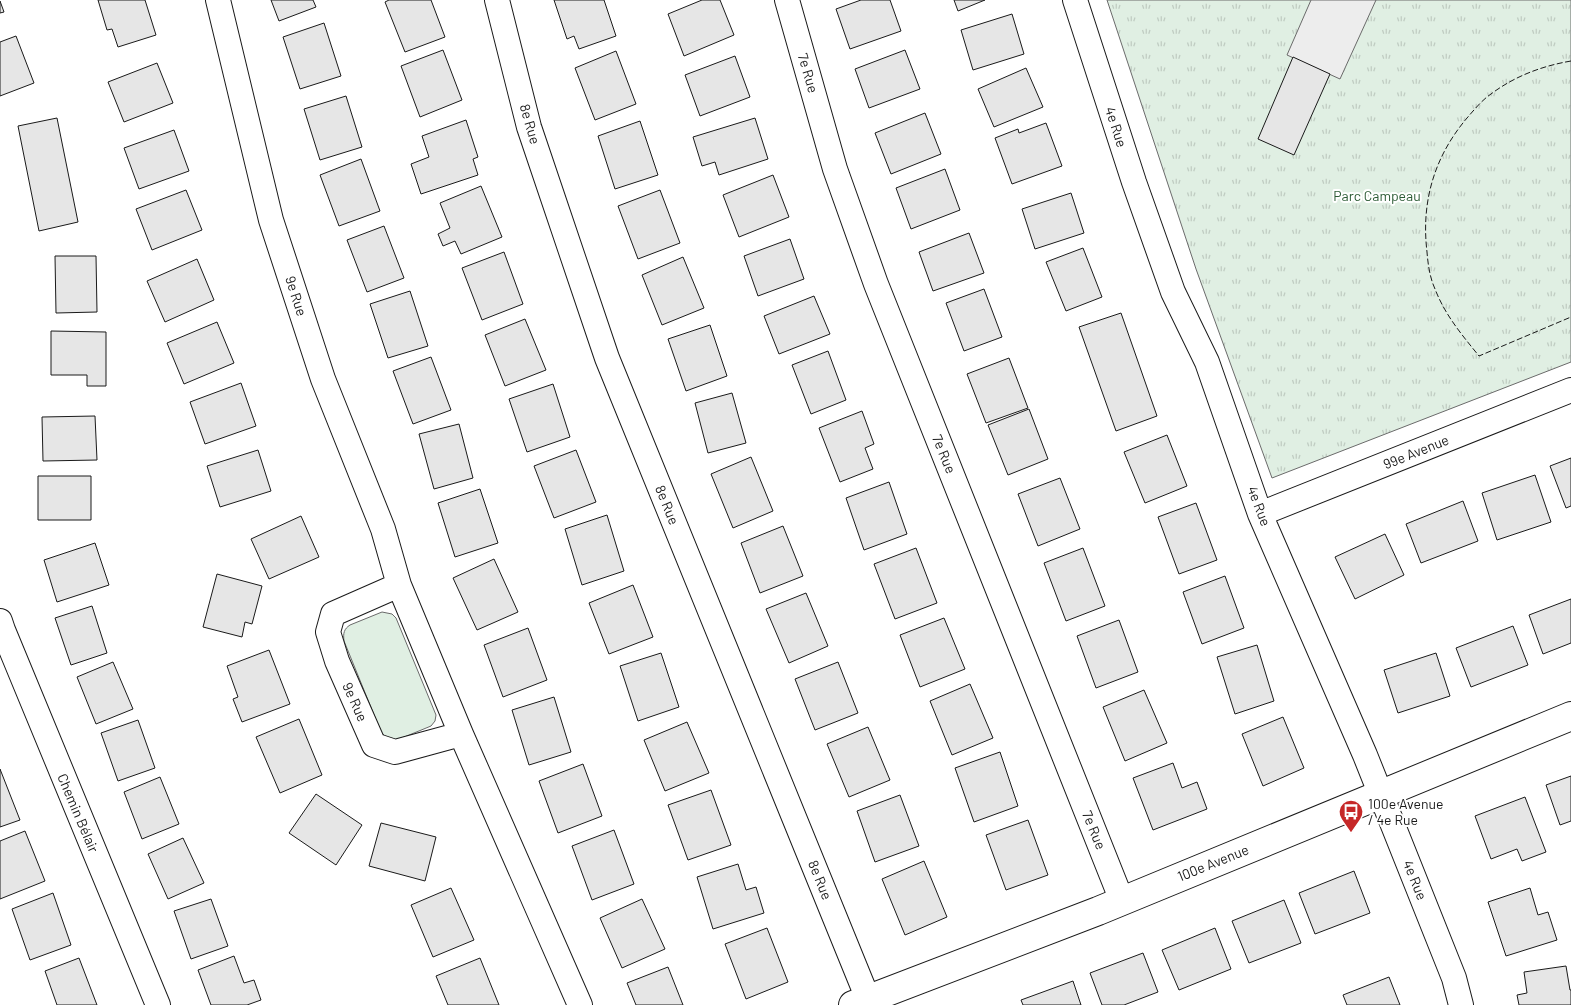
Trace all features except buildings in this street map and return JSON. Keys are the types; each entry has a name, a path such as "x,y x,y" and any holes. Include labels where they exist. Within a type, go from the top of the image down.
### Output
{"street":[{"name":"9e Rue","path":"218,0 271,220 324,379 384,529 399,585 461,734 580,1005"},
{"name":"8e Rue","path":"497,0 529,127 607,358 861,1002"},
{"name":"7e Rue","path":"787,0 834,169 876,284 1122,901"},
{"name":"4e Rue","path":"1075,0 1134,182 1173,292 1207,362 1260,514 1381,794 1454,978 1461,1005"},
{"name":"99e Avenue","path":"1260,514 1571,390"},
{"name":"9e Rue","path":"399,585 333,614 328,632 337,662 374,745 395,752 461,734"},
{"name":"Chemin Bélair","path":"1,627 158,1005"},
{"name":"100e Avenue","path":"861,1002 1122,901 1571,716"}],"green space":[{"name":"Parc Campeau","path":"1107,0 1571,0 1571,362 1272,478 1196,269"},
{"path":"382,612 392,614 396,618 436,715 435,721 431,726 397,740 386,737 381,732 344,641 344,631 346,628"}],"shaded area":[{"path":"1311,0 1376,0 1340,79 1287,55"}],"fence":[{"path":"1571,61 1539,69 1519,77 1500,88 1478,105 1456,133 1438,164 1432,181 1426,215 1427,257 1433,285 1454,324 1479,356 1571,317"}],"place":[{"name":"100e Avenue / 4e Rue","path":"1351,833"}]}
